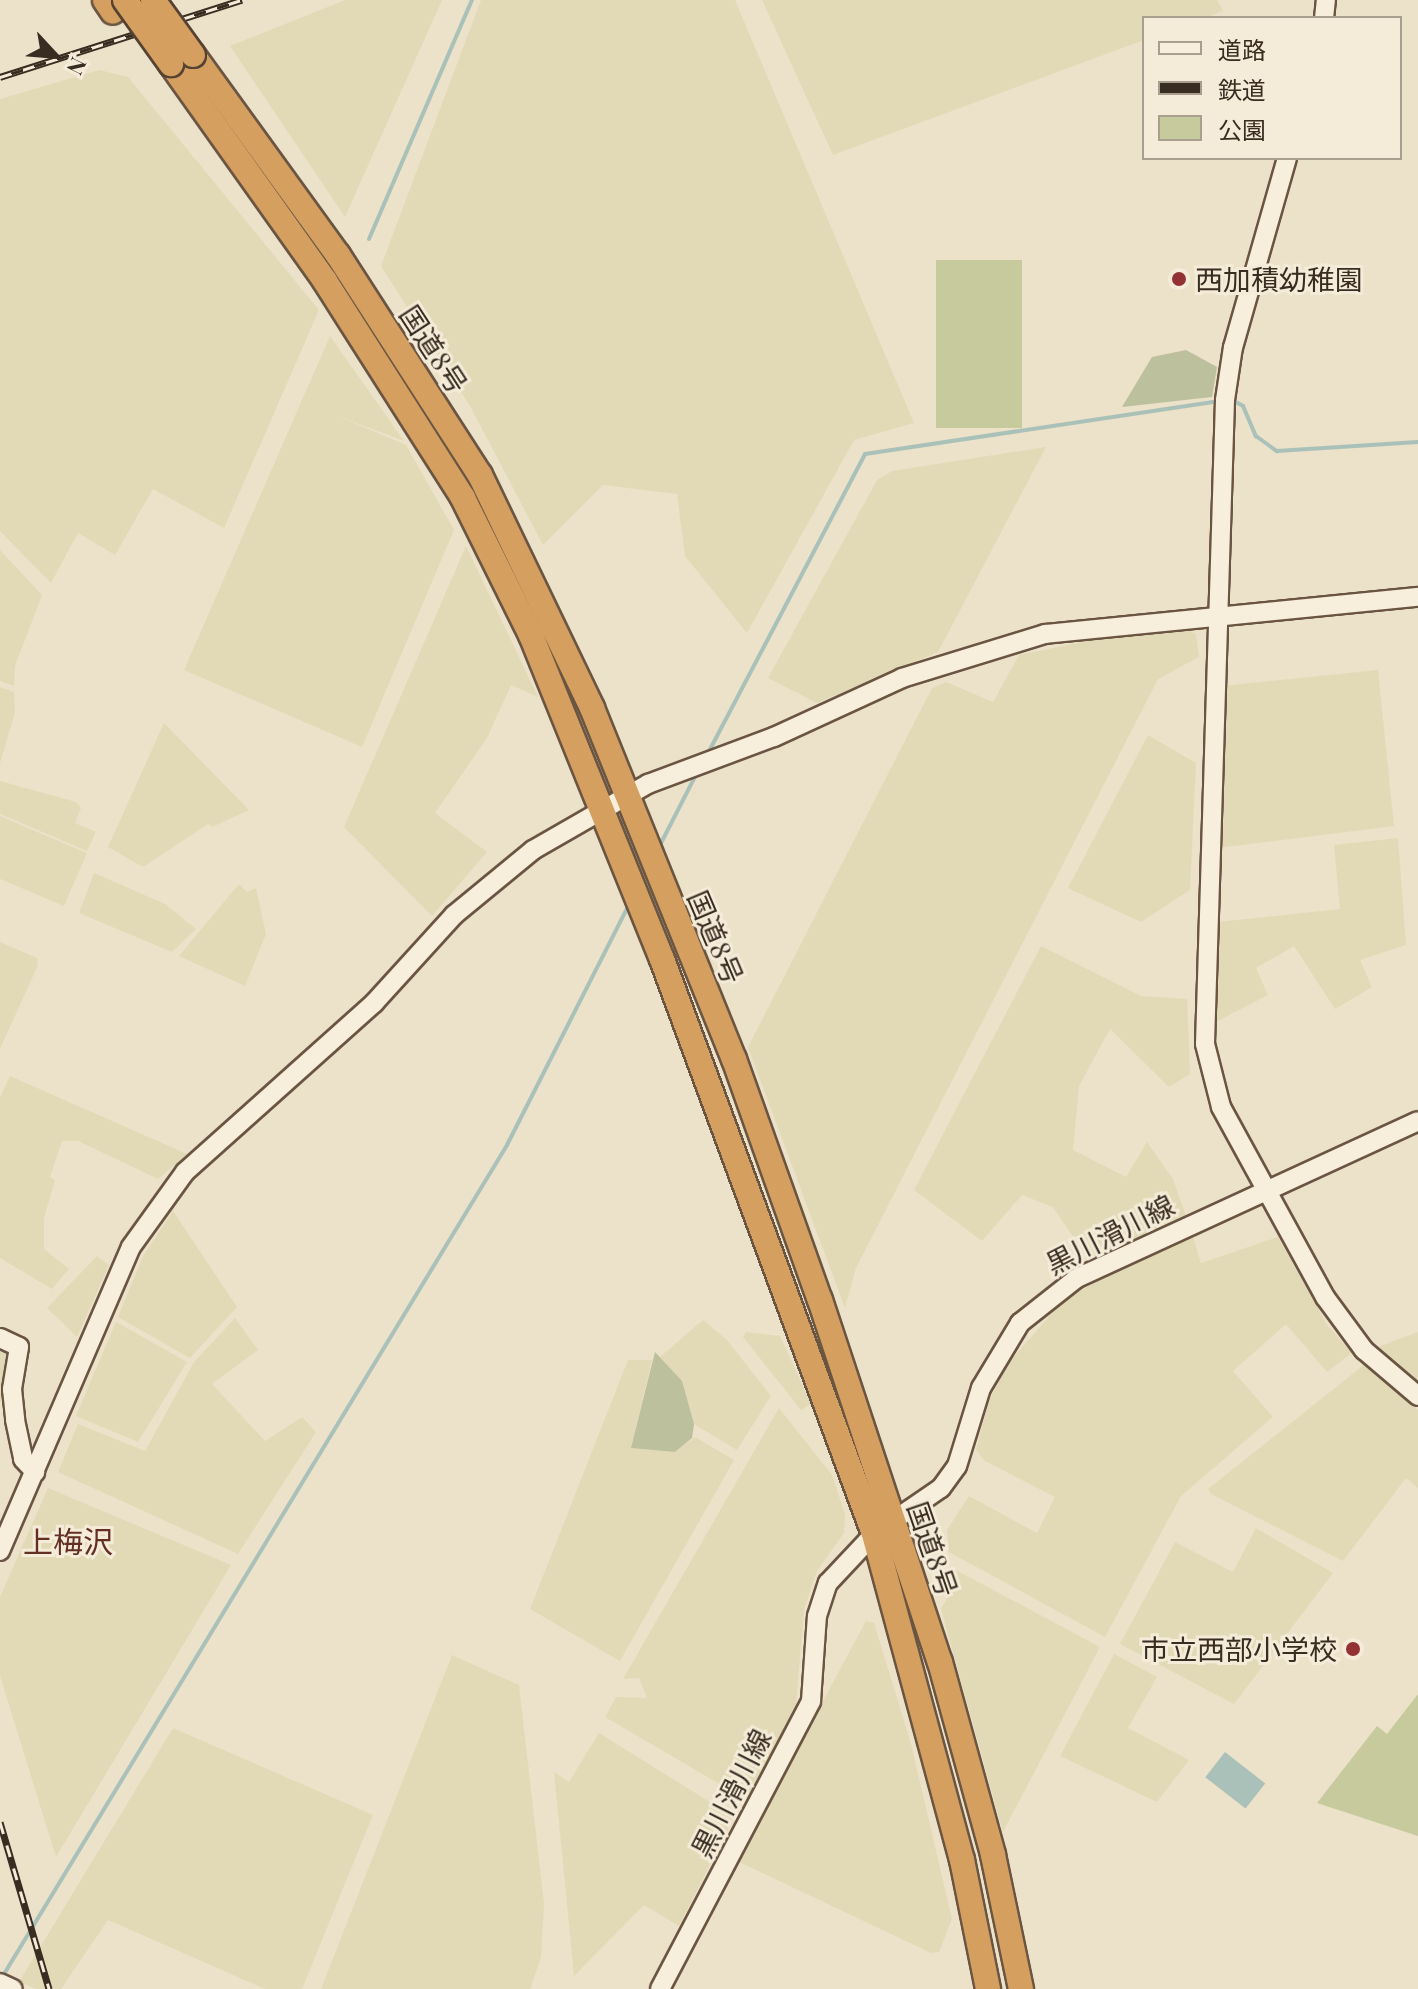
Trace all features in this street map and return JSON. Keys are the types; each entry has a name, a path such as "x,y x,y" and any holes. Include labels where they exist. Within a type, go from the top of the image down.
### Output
{"highway":[{"name":"国道8号","path":"153,0 204,113 325,281 463,498 531,635 882,1529 940,1662 993,1855 1021,1989"},
{"path":"173,0 182,61"},
{"name":"国道8号","path":"117,3 223,96 338,255 480,475 553,618 623,795 734,1059 820,1300 882,1529 962,1860 988,1989"}],"street":[{"path":"1286,160 1233,347 1224,411 1205,1044 1221,1107 1325,1297 1364,1350 1418,1396"},
{"path":"0,1551 131,1247 185,1172 374,1003 481,892 533,850 623,795 774,737 902,678 1045,634 1218,613 1418,597"},
{"name":"黒川滑川線","path":"660,1989 811,1701 817,1616 828,1583 882,1529 941,1488 957,1466 992,1366 1020,1323 1046,1298 1077,1278 1418,1121"},
{"path":"0,1338 19,1347 12,1389 15,1420 23,1459 35,1472"},
{"path":"0,1983 13,1989"}],"shaded area":[{"path":"345,0 442,0 345,217 230,46"},
{"path":"481,0 735,0 914,423 854,440 747,633 685,556 677,494 603,485 543,545 470,406 381,266"},
{"path":"762,0 1217,0 1223,11 1210,16 1142,16 1142,41 833,155"},
{"path":"99,70 128,77 319,310 224,528 153,489 115,555 78,533 51,583 0,531 0,99"},
{"path":"330,336 404,441 338,416 406,445 454,530 362,747 184,670"},
{"path":"1046,447 938,652 817,703 768,678 877,480 892,471"},
{"path":"466,546 538,697 511,685 487,738 435,813 487,852 432,916 344,827"},
{"path":"0,550 42,595 15,666 14,686 0,681"},
{"path":"1188,630 1196,634 1199,657 1158,679 856,1268 845,1308 748,1047 932,688 946,682 993,702 1019,655 1111,636"},
{"path":"1378,670 1394,826 1217,848 1222,686"},
{"path":"0,687 14,692 15,713 0,763"},
{"path":"164,723 249,810 212,827 208,824 143,867 108,847"},
{"path":"1148,735 1196,763 1190,890 1141,922 1068,888"},
{"path":"0,781 76,802 81,808 75,823 96,832 87,851 0,814"},
{"path":"0,816 87,853 64,906 0,879"},
{"path":"1398,838 1406,945 1360,960 1372,987 1335,1009 1294,946 1256,968 1268,995 1210,1025 1217,922 1340,909 1334,845"},
{"path":"94,873 165,904 196,929 172,952 79,913"},
{"path":"239,884 247,892 256,888 266,934 245,986 179,956"},
{"path":"0,942 37,958 38,965 0,1049"},
{"path":"1041,946 1141,996 1187,999 1190,1074 1169,1087 1110,1029 1079,1086 1073,1150 1126,1177 1147,1142 1173,1179 1187,1219 1090,1262 1053,1207 1022,1195 982,1241 914,1190"},
{"path":"10,1076 187,1154 158,1179 78,1141 62,1141 50,1177 55,1180 44,1218 44,1249 69,1269 52,1289 0,1258 0,1097"},
{"path":"173,1211 237,1307 190,1358 118,1317 143,1256"},
{"path":"1192,1234 1201,1263 1278,1237 1328,1326 1352,1353 1327,1372 1286,1324 1233,1371 1273,1417 1181,1496 1105,1637 949,1552 947,1530 969,1496 1037,1533 1055,1497 985,1461 976,1450 988,1403 1007,1365 1065,1298"},
{"path":"97,1256 109,1265 77,1337 47,1308"},
{"path":"235,1318 258,1350 212,1384 265,1441 302,1417 316,1432 238,1554 58,1472 78,1424 145,1451 194,1362"},
{"path":"703,1320 727,1340 771,1396 737,1450 694,1424 660,1357"},
{"path":"116,1322 187,1362 138,1442 76,1416"},
{"path":"746,1332 780,1336 811,1404 801,1410 743,1337"},
{"path":"1418,1332 1418,1382 1378,1347"},
{"path":"0,1347 11,1360 4,1403 0,1401"},
{"path":"628,1360 652,1360 631,1448 675,1452 695,1437 734,1460 620,1661 530,1609"},
{"path":"1365,1364 1418,1410 1418,1488 1406,1478 1343,1561 1211,1494 1208,1489"},
{"path":"779,1408 832,1475 845,1514 844,1533 817,1571 804,1610 796,1705 747,1800 605,1717 616,1697 647,1698 639,1678 623,1679"},
{"path":"48,1488 231,1565 56,1857 0,1676 0,1597"},
{"path":"1256,1528 1333,1573 1234,1704 1120,1644 1175,1542 1233,1572"},
{"path":"954,1569 1100,1647 1003,1832 941,1609 949,1595 941,1571"},
{"path":"866,1621 874,1623 911,1744 952,1919 939,1952 931,1953 737,1861"},
{"path":"1114,1654 1157,1677 1128,1728 1189,1760 1157,1802 1060,1756"},
{"path":"452,1655 519,1685 544,1904 541,1957 530,1989 321,1989"},
{"path":"173,1728 373,1815 302,1989 265,1989 108,1920 61,1989 37,1989 19,1982"},
{"path":"599,1733 734,1817 679,1926 644,1905 574,1976 554,1772 569,1782"}],"green space":[{"path":"936,260 1022,260 1022,428 936,428"},
{"path":"1186,350 1217,367 1212,397 1122,407 1152,357"},
{"path":"655,1352 682,1381 694,1424 692,1438 675,1452 631,1448"},
{"path":"1418,1694 1418,1836 1317,1803 1377,1726 1387,1734"}],"water":[{"path":"1225,1752 1265,1783 1245,1809 1205,1777"}],"waterway":[{"path":"369,239 472,0"},
{"path":"1230,399 1243,406 1256,436 1277,451 1418,442"},
{"path":"706,757 865,454 1218,401"},
{"path":"658,849 698,771"},
{"path":"1,1979 507,1145 630,903"}],"railway":[{"path":"0,77 242,0"},
{"path":"0,1822 49,1989"}],"place":[{"name":"西加積幼稚園","path":"1179,279"},
{"name":"市立西部小学校","path":"1353,1649"}],"district":[{"name":"上梅沢","path":"68,1541"}]}
